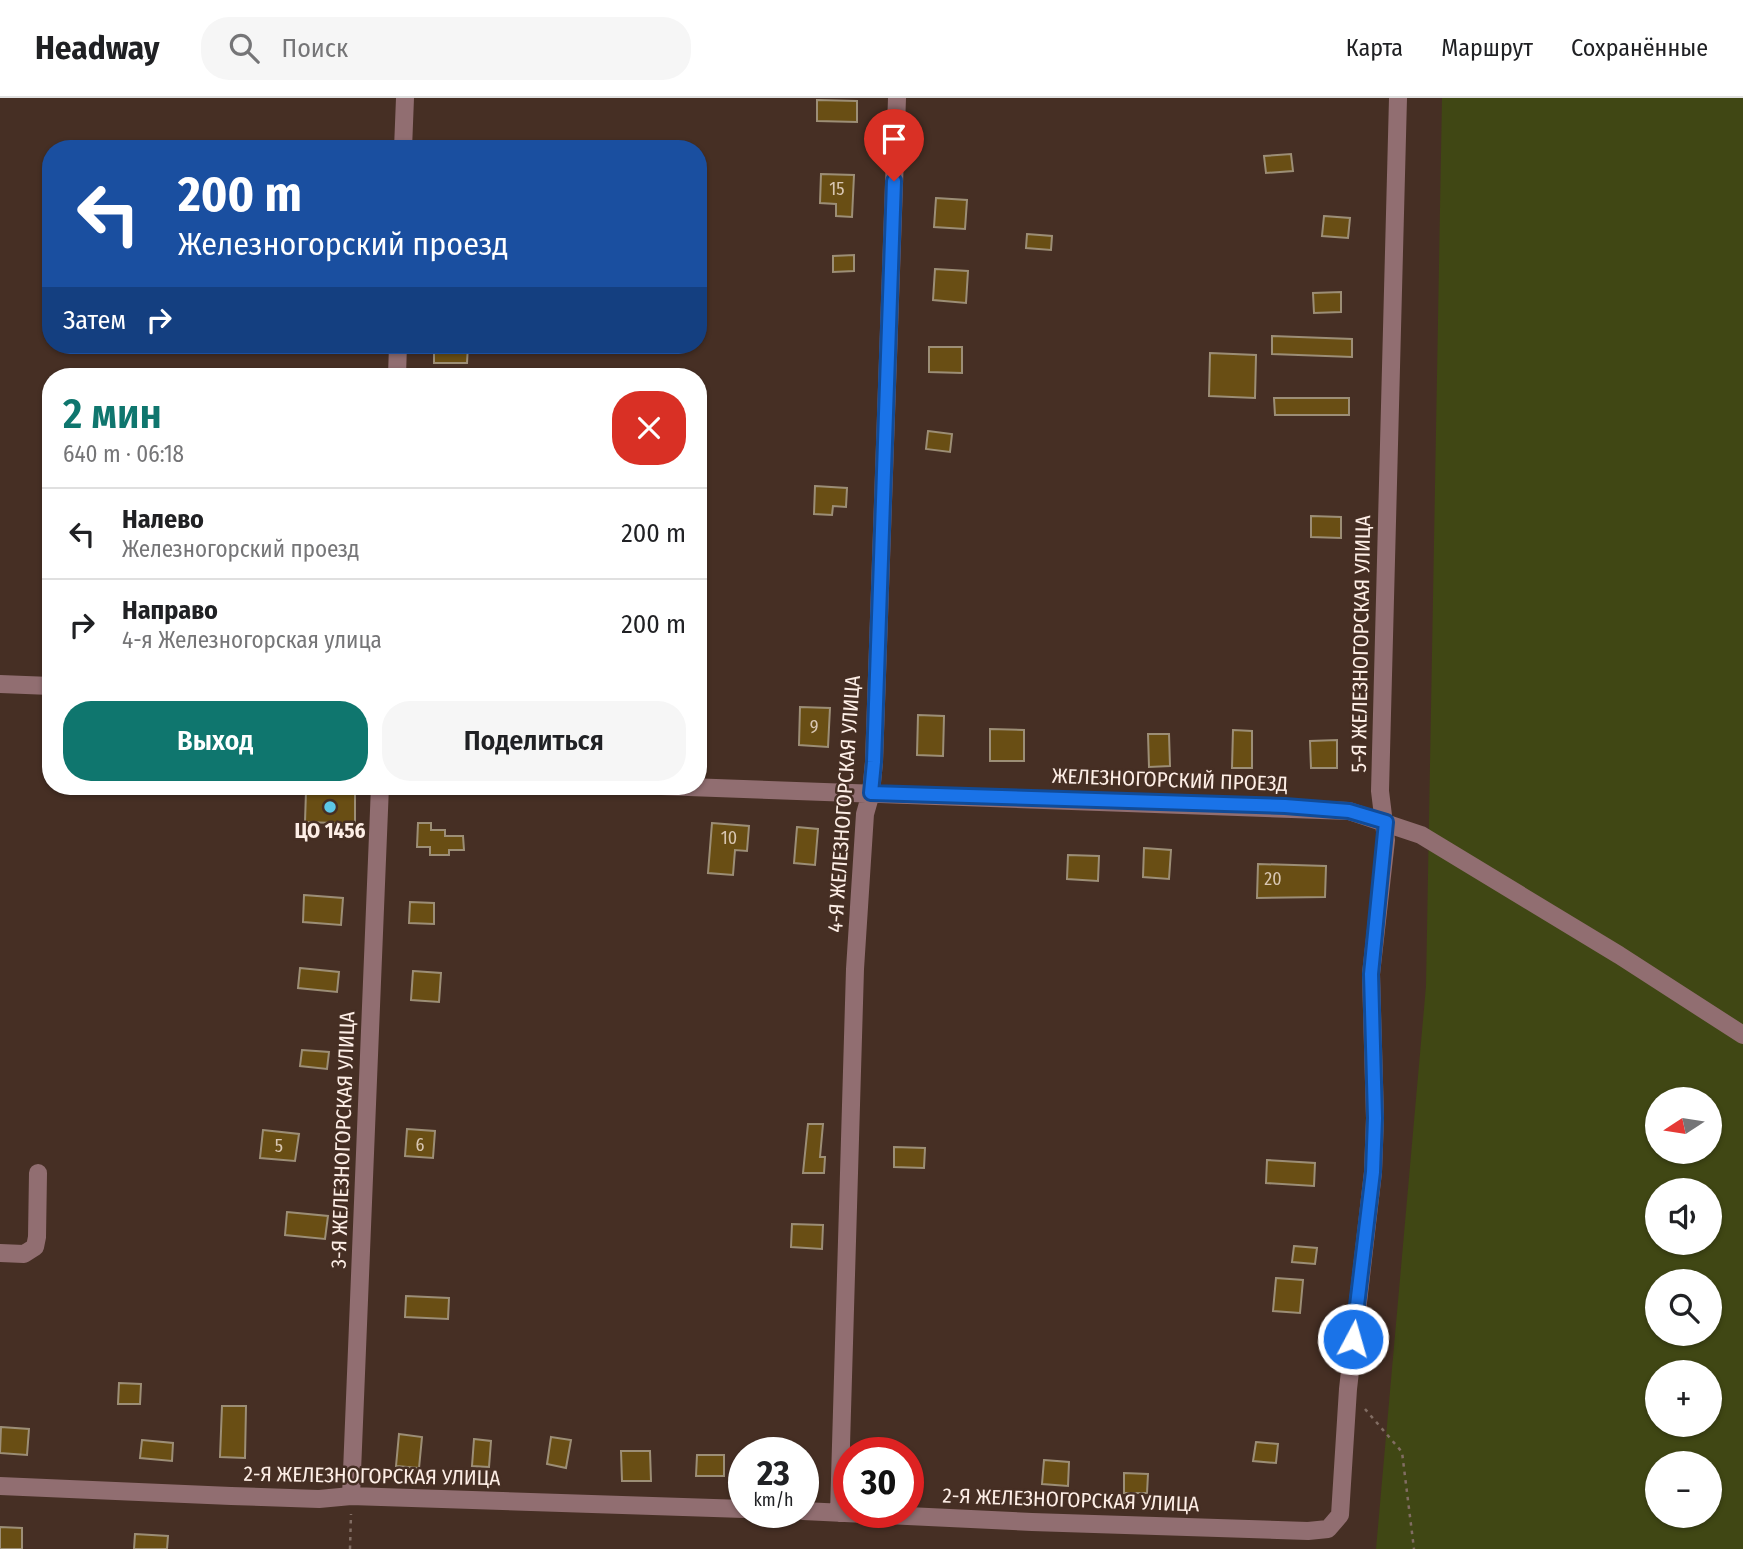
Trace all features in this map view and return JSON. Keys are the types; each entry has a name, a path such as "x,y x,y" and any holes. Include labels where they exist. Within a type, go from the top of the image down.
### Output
{"street":[{"path":"403,140 405,98"},
{"name":"4-Я ЖЕЛЕЗНОГОРСКАЯ УЛИЦА","path":"841,1437 855,969 865,814 871,793 875,748 897,98"},
{"name":"5-Я ЖЕЛЕЗНОГОРСКАЯ УЛИЦА","path":"1335,1523 1340,1515 1348,1389 1373,1172 1375,1118 1371,974 1386,822 1380,791 1398,98"},
{"path":"0,684 42,686"},
{"name":"ЖЕЛЕЗНОГОРСКИЙ ПРОЕЗД","path":"707,788 1285,806 1349,811 1421,835 1446,849 1743,1035"},
{"name":"3-Я ЖЕЛЕЗНОГОРСКАЯ УЛИЦА","path":"351,1496 380,795"},
{"path":"0,1253 24,1254 35,1247 38,1172"},
{"name":"2-Я ЖЕЛЕЗНОГОРСКАЯ УЛИЦА","path":"0,1486 319,1499 351,1496 728,1509"},
{"name":"2-Я ЖЕЛЕЗНОГОРСКАЯ УЛИЦА","path":"924,1517 1308,1531 1328,1529 1335,1523"}],"path":[{"path":"1348,1389 1402,1452 1414,1549"},
{"path":"350,1549 351,1496"}],"green space":[{"path":"1442,98 1743,98 1743,1549 1376,1549 1426,986"}],"building":[{"path":"817,100 857,101 857,122 817,121"},
{"path":"1291,154 1293,171 1266,173 1264,156"},
{"path":"821,174 854,175 852,217 836,216 836,204 820,203"},
{"path":"936,198 967,200 965,229 934,227"},
{"path":"1324,216 1350,218 1348,238 1322,236"},
{"path":"1027,234 1052,236 1051,250 1026,248"},
{"path":"854,255 854,271 833,272 833,256"},
{"path":"935,269 968,271 966,303 933,300"},
{"path":"1341,292 1341,312 1314,313 1313,293"},
{"path":"1272,336 1352,339 1352,357 1272,354"},
{"path":"929,347 962,347 962,373 929,372"},
{"path":"1210,353 1256,355 1255,398 1209,396"},
{"path":"434,354 468,354 467,363 434,363"},
{"path":"1274,398 1349,398 1349,415 1275,415"},
{"path":"928,431 952,434 950,452 926,449"},
{"path":"815,486 847,488 846,507 833,506 832,515 814,514"},
{"path":"1311,516 1341,517 1341,538 1311,537"},
{"path":"800,707 830,708 828,747 799,745"},
{"path":"918,715 944,716 943,756 917,755"},
{"path":"990,729 1024,730 1024,761 990,761"},
{"path":"1233,730 1252,731 1252,768 1232,768"},
{"path":"1148,734 1169,734 1170,766 1149,767"},
{"path":"1337,740 1337,768 1311,768 1310,741"},
{"name":"ЦО 1456","path":"306,795 355,795 355,832 334,831 334,823 305,822"},
{"path":"418,823 431,823 431,830 445,830 445,836 463,836 464,850 449,850 449,855 430,855 430,847 417,847"},
{"path":"712,823 749,826 747,851 735,850 733,875 708,873"},
{"path":"797,827 818,829 815,865 794,863"},
{"path":"1144,848 1171,850 1169,879 1143,877"},
{"path":"1068,855 1099,856 1098,881 1067,879"},
{"path":"1258,864 1326,866 1325,897 1257,898"},
{"path":"304,895 343,898 341,925 303,922"},
{"path":"410,902 434,903 434,924 409,923"},
{"path":"300,968 339,972 337,992 298,988"},
{"path":"413,971 441,973 439,1002 411,1000"},
{"path":"302,1050 329,1052 327,1069 300,1066"},
{"path":"808,1124 823,1124 820,1157 825,1157 824,1173 803,1173"},
{"path":"407,1129 435,1131 433,1158 405,1156"},
{"path":"263,1130 299,1134 295,1161 260,1158"},
{"path":"894,1147 925,1148 924,1168 894,1167"},
{"path":"1267,1160 1315,1163 1314,1186 1266,1183"},
{"path":"287,1212 328,1216 325,1239 285,1235"},
{"path":"792,1224 823,1225 822,1249 791,1247"},
{"path":"1294,1246 1317,1248 1315,1264 1292,1262"},
{"path":"1276,1278 1303,1280 1300,1313 1273,1311"},
{"path":"406,1296 449,1298 448,1319 405,1317"},
{"path":"119,1383 141,1384 140,1404 118,1404"},
{"path":"222,1406 246,1406 245,1458 220,1457"},
{"path":"1,1427 29,1429 27,1455 0,1453"},
{"path":"399,1434 422,1437 419,1468 396,1466"},
{"path":"551,1437 571,1440 566,1468 547,1464"},
{"path":"474,1439 491,1441 489,1467 472,1466"},
{"path":"142,1440 173,1443 172,1461 140,1458"},
{"path":"1256,1442 1278,1444 1276,1463 1253,1461"},
{"path":"621,1451 650,1451 651,1481 622,1481"},
{"path":"697,1455 724,1455 724,1476 696,1476"},
{"path":"1044,1460 1069,1462 1068,1486 1042,1484"},
{"path":"1124,1473 1148,1474 1147,1493 1124,1493"},
{"path":"0,1527 22,1528 22,1549 0,1549"},
{"path":"135,1534 168,1536 167,1549 134,1549"}],"place":[{"name":"ЦО 1456","path":"330,807"}],"route":[{"path":"894,181 871,793 1285,806 1349,811 1386,822 1371,974 1370,1028 1375,1118 1373,1172 1353,1339"}]}
